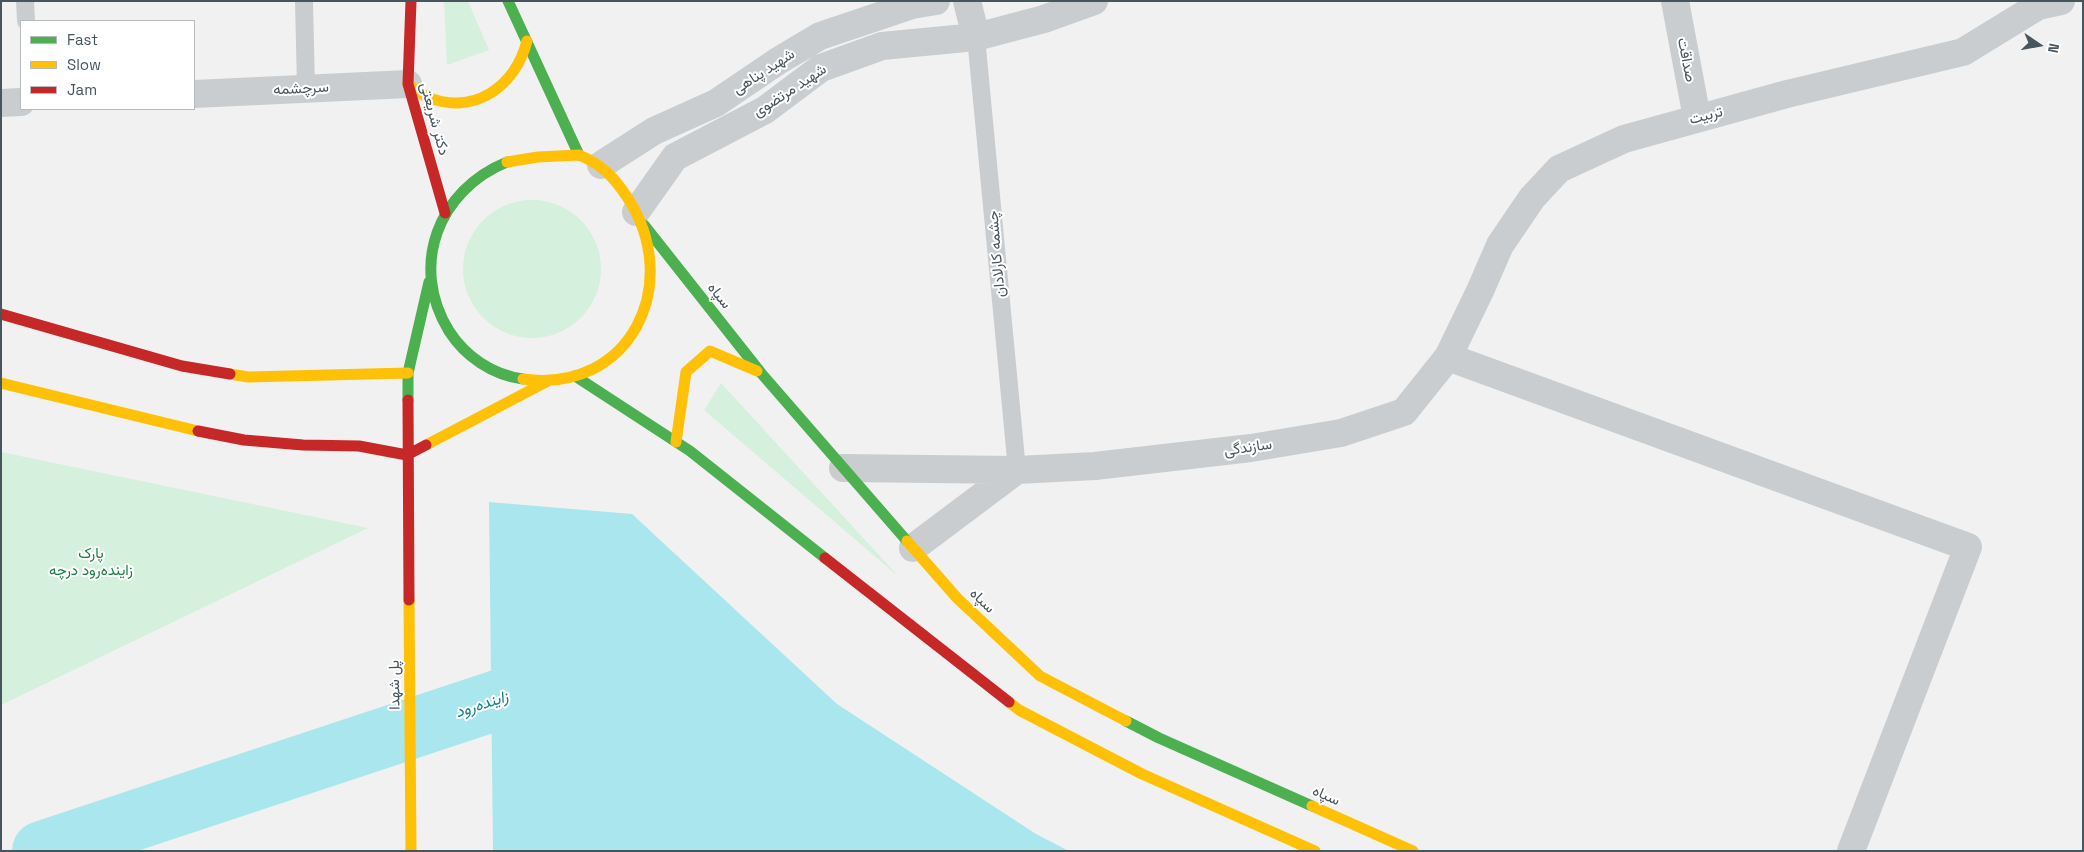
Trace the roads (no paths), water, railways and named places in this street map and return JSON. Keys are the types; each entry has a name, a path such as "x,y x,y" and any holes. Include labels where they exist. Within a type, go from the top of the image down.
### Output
{"main road":[{"name":"دکتر شریعتی","path":"411,1 408,84 445,213"},
{"path":"508,1 590,160 629,199 640,219 652,255 651,286 642,316 626,342 603,363 575,376 548,381 519,380 492,371 469,355 449,334 436,308 430,280 432,244 445,213 470,183 502,164 537,157 590,160"},
{"path":"408,84 426,97 448,103 470,102 491,95 509,81 521,62 527,41"},
{"name":"سپاه","path":"640,219 760,373 913,548 957,598 1040,676 1159,738 1413,851"},
{"name":"پل شهدا","path":"411,851 407,455 408,373 430,280"},
{"path":"1,314 182,366 248,377 408,373"},
{"path":"676,442 686,372 710,351 760,373"},
{"path":"575,376 690,451 1019,710 1142,774 1315,851"},
{"path":"1,383 187,429 244,440 359,446 407,455 548,381"}],"street":[{"name":"شهید پناهی","path":"590,160 716,103 778,61 820,36 912,5 936,1"},
{"path":"967,1 976,37"},
{"name":"شهيد مرتضوی","path":"640,219 675,157 766,110 822,68 882,46 976,37 1044,19 1094,1"},
{"name":"صداقت","path":"1675,1 1697,118"},
{"name":"تربیت","path":"1448,357 1500,245 1532,198 1559,169 1624,139 1787,94 1963,52 2038,6 2061,1"},
{"name":"سرچشمه","path":"195,94 408,84"},
{"path":"1,103 20,102"},
{"path":"654,131 652,141 654,151 660,160 669,165"},
{"path":"1448,357 1968,546 1851,851"},
{"name":"سازندگی","path":"843,468 1017,470 1104,465 1251,448 1341,433 1404,412 1448,357"},
{"path":"913,548 1017,470"}],"lane":[{"path":"25,1 26,20"},
{"path":"304,1 306,88"},
{"name":"چشمه کارلادان","path":"976,37 1017,470"}],"water":[{"path":"489,502 632,514 837,704 1036,834 1069,851 493,851"}],"waterway":[{"name":"زاینده‌رود","path":"42,851 558,680 571,684"}],"park label":[{"name":"پارک زاینده‌رود درچه","path":"91,562"}]}
